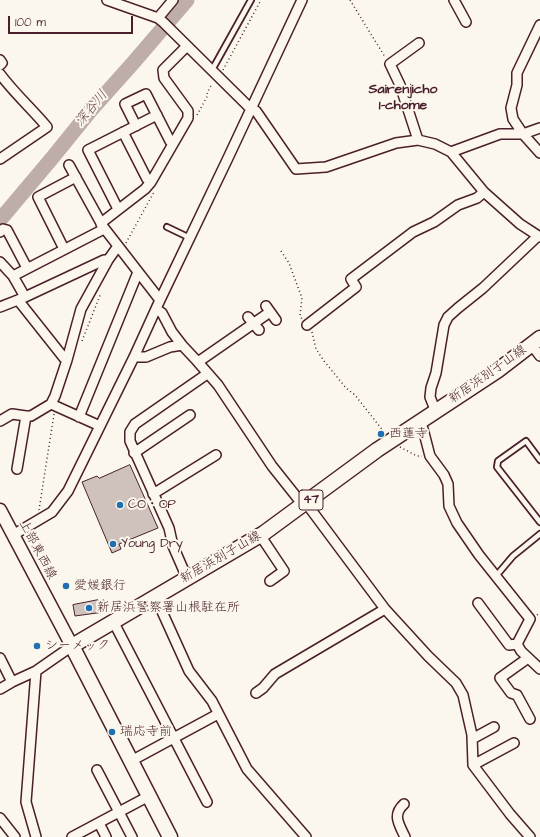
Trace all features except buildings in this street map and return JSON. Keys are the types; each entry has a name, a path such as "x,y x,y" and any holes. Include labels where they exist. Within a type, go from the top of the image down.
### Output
{"main road":[{"name":"新居浜別子山線","path":"72,646 155,596 260,536 377,450 497,371 536,341"},
{"path":"72,646 170,837"}],"street":[{"path":"107,0 164,23 251,109 256,111 261,116 296,169 326,167 396,143 418,140 435,144 451,152 484,192 520,224 539,237 483,288 448,317 444,325 436,373 431,388 430,398 436,412"},
{"path":"164,23 173,0"},
{"path":"13,535 52,512 68,492 302,0"},
{"path":"454,0 466,22"},
{"path":"540,25 517,73 517,85 511,108 513,119 523,134 540,153"},
{"path":"418,140 398,80 390,64 420,44"},
{"path":"13,276 64,249 102,226 118,209 145,189 151,182 188,118 188,111 164,78 163,70 187,46"},
{"path":"0,60 2,63 0,65"},
{"path":"0,74 47,127 0,159"},
{"path":"136,126 125,104 146,94 170,141 173,143"},
{"path":"118,209 88,150 157,115"},
{"path":"451,152 500,134 523,134 540,128"},
{"path":"123,132 147,179 151,182"},
{"path":"69,165 102,226 138,272 158,304 172,332 218,386 272,466 305,504 385,609 456,684 463,696 472,739 473,765 510,814 530,837"},
{"path":"64,249 38,197 76,177"},
{"path":"307,325 356,287 351,279 413,232 434,222 458,205 477,198 484,192"},
{"path":"0,232 2,229 8,230 28,268"},
{"path":"0,421 12,414 31,416 51,404 68,360 81,309 108,260 118,246"},
{"path":"0,307 104,260 108,260"},
{"path":"0,262 13,276 22,298 64,358 68,360"},
{"path":"79,417 138,272"},
{"path":"198,362 227,337 254,324 268,309 276,320"},
{"path":"536,341 540,356"},
{"path":"134,356 146,358 170,347 182,345"},
{"path":"187,578 173,546 169,528 134,453 130,441 130,432 135,424 207,374"},
{"path":"51,404 100,426"},
{"path":"134,453 190,415"},
{"path":"18,469 26,416"},
{"path":"420,422 430,456 444,475 448,484 449,506 457,523 479,555 530,619 517,644"},
{"path":"153,494 216,455"},
{"name":"上部東西線","path":"0,510 72,646"},
{"path":"260,536 284,571 270,581"},
{"path":"155,596 189,671 212,701 247,769 306,837"},
{"path":"478,603 509,645 517,644"},
{"path":"256,693 263,688 275,674 385,609"},
{"path":"113,621 207,802"},
{"path":"517,644 521,651 540,669"},
{"path":"0,690 12,682 36,671 72,646"},
{"path":"0,658 12,682"},
{"path":"528,658 500,678 511,693 517,695 530,719"},
{"path":"36,671 26,802 36,837"},
{"path":"131,761 218,714"},
{"path":"472,739 494,726"},
{"path":"473,765 514,743"},
{"path":"97,770 132,837"},
{"path":"77,836 149,796"},
{"path":"404,804 398,810 397,816 405,837"},
{"path":"0,818 14,837"},
{"path":"99,823 106,837"}],"lane":[{"path":"212,70 252,0"},
{"path":"167,227 190,238"},
{"path":"540,460 526,441 498,461 497,468 540,522"},
{"path":"496,576 513,556 540,534"}],"path":[{"path":"350,0 390,64"},
{"path":"281,251 290,263 302,298 300,316 313,333 316,349 324,361 346,388 355,394 391,441 401,449 417,456 430,456"}],"waterway":[{"name":"深谷川","path":"0,220 91,110 187,0"}],"place":[{"name":"西蓮寺","path":"381,434"},
{"name":"CO・OP","path":"120,505"},
{"name":"Young Dry","path":"113,544"},
{"name":"愛媛銀行","path":"66,586"},
{"name":"新居浜警察署山根駐在所","path":"89,608"},
{"name":"シーメック","path":"37,646"},
{"name":"瑞応寺前","path":"112,732"}],"district":[{"name":"Sairenjicho 1-chome","path":"403,98"}]}
